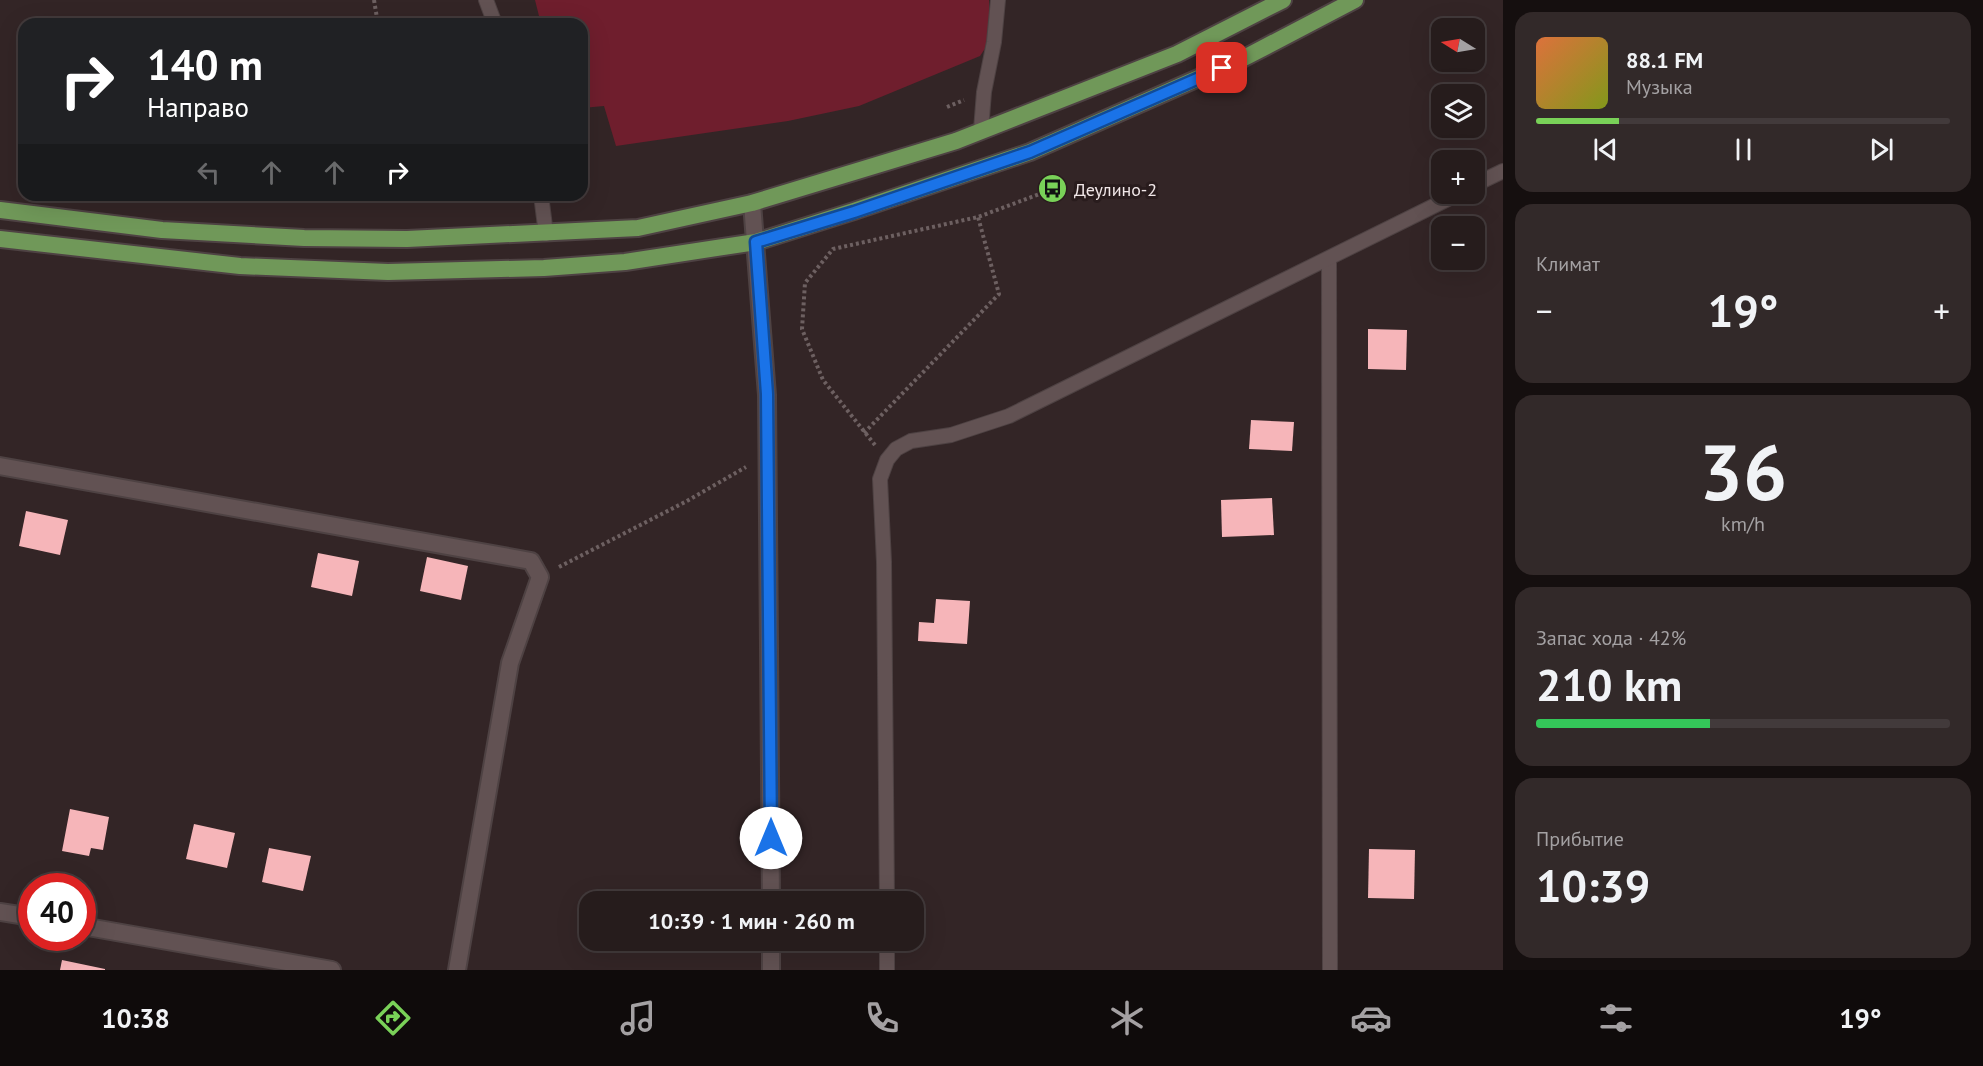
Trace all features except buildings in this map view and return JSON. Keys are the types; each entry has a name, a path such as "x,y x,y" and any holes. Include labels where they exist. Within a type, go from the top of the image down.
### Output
{"main road":[{"path":"0,210 162,230 304,238 407,240 638,228 752,203 956,141 1177,54 1283,0"},
{"path":"0,239 240,266 388,272 544,268 625,262 756,242 854,212 1030,152 1244,58 1355,0"}],"street":[{"path":"752,203 767,394 771,891"},
{"path":"0,466 531,561 540,576 510,663 457,970"},
{"path":"0,912 18,915"},
{"path":"96,928 332,970"},
{"path":"771,951 771,970"}],"lane":[{"path":"486,0 493,18"},
{"path":"981,130 984,92 994,42 998,0"},
{"path":"1485,180 1503,171"},
{"path":"542,201 546,234"},
{"path":"887,891 884,562 880,479 887,460 896,449 911,441 951,435 1009,416 1438,204"},
{"path":"1329,259 1330,970"},
{"path":"887,951 887,970"}],"path":[{"path":"374,0 377,18"},
{"path":"887,460 823,380 802,329 806,283 833,249 978,217 1053,189"},
{"path":"864,433 999,294 978,217"},
{"path":"540,576 685,502 768,455"}],"shaded area":[{"path":"535,0 989,0 990,41 980,56 859,106 788,121 616,146 604,106 588,107 588,18 540,18"}],"place":[{"name":"Деулино-2","path":"1053,189"}],"route":[{"path":"771,838 767,394 756,242 854,212 1030,152 1222,68"}]}
